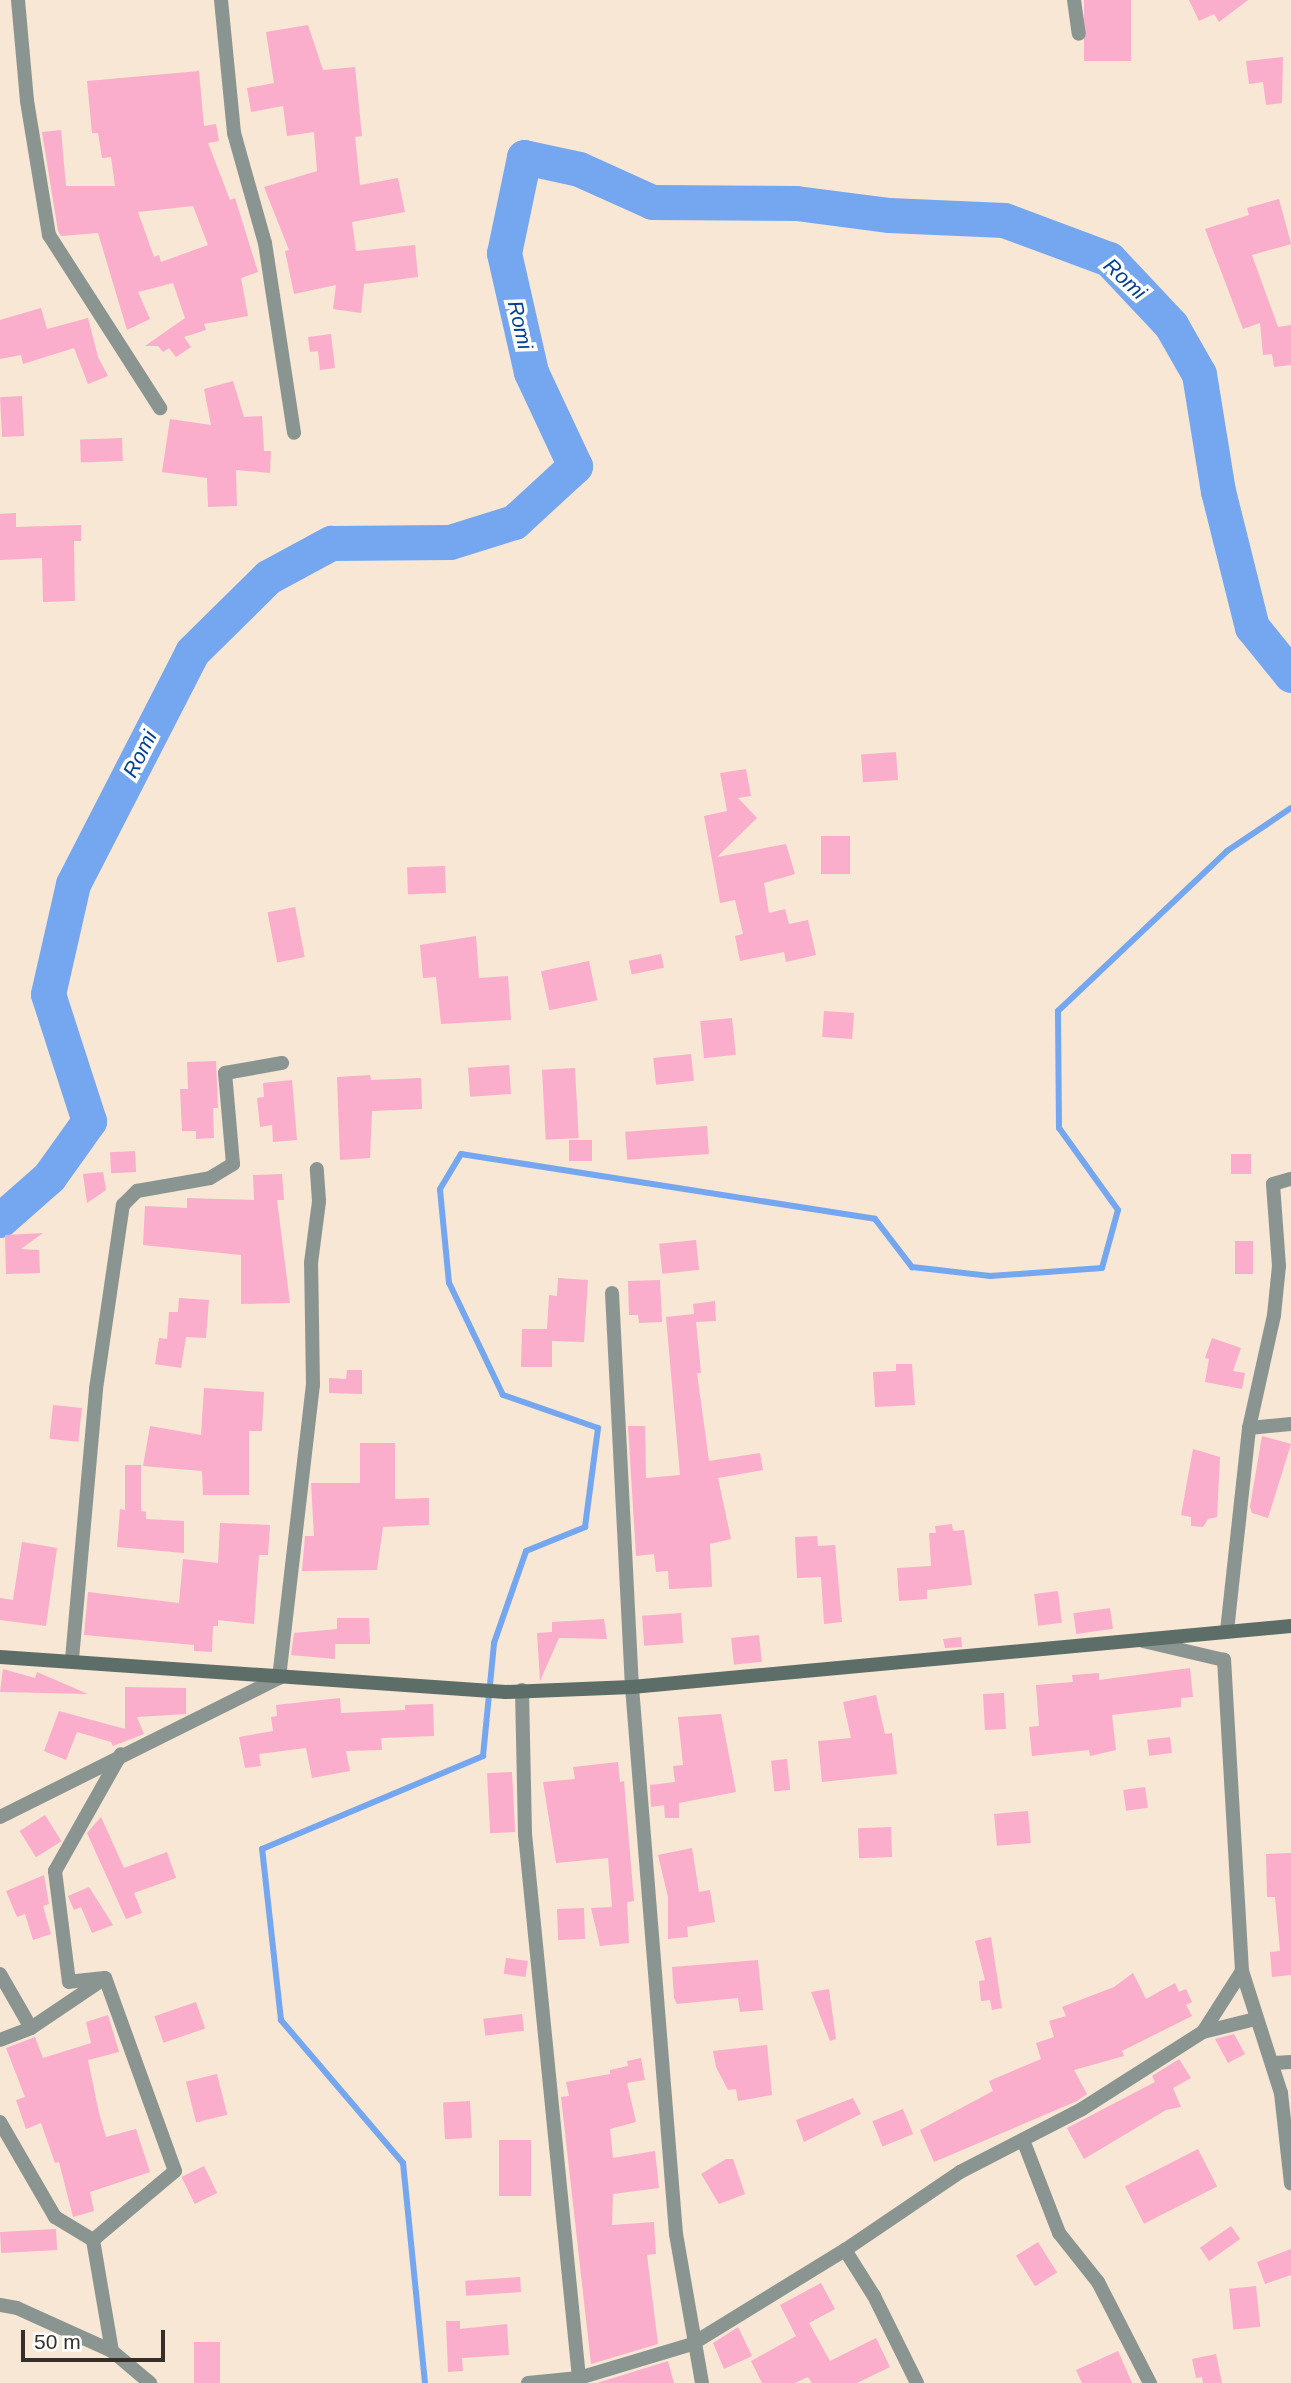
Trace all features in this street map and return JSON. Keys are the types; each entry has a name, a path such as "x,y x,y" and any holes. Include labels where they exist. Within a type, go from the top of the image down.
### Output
{"street":[{"path":"18,0 27,101 49,235 159,408"},
{"path":"221,0 234,133 265,243 294,433"},
{"path":"1074,0 1079,34"},
{"path":"72,1659 96,1389 123,1205 137,1191 211,1178 233,1164 225,1073 282,1063"},
{"path":"279,1678 313,1385 311,1263 319,1201 317,1169"},
{"path":"1227,1630 1249,1428 1274,1315 1279,1266 1273,1184 1291,1179"},
{"path":"612,1293 632,1686 676,2234 692,2344 702,2383"},
{"path":"1249,1428 1291,1424"},
{"path":"0,1657 72,1659 279,1678 506,1692 632,1686 1291,1626"},
{"path":"1135,1639 1224,1660 1242,1971 1255,2019 1273,2063 1291,2183"},
{"path":"0,1817 122,1753 279,1678"},
{"path":"522,1690 525,1834 579,2378"},
{"path":"105,1978 69,1982 55,1871 122,1753"},
{"path":"1203,2032 1242,1971"},
{"path":"0,1973 31,2028"},
{"path":"0,2040 31,2028 105,1978"},
{"path":"93,2240 175,2171 105,1978"},
{"path":"528,2383 579,2378 692,2344 845,2250 960,2172 1082,2109 1203,2032 1255,2019"},
{"path":"1273,2063 1291,2062"},
{"path":"0,2122 55,2217 93,2240 112,2351"},
{"path":"1023,2140 1059,2234 1098,2282 1150,2383"},
{"path":"845,2250 874,2296 917,2383"},
{"path":"0,2305 17,2308 112,2351 150,2383"}],"building":[{"path":"1084,0 1131,0 1131,61 1084,61"},
{"path":"1189,0 1248,0 1219,22 1214,14 1199,21"},
{"path":"308,25 323,70 355,67 362,136 355,137 360,185 398,178 405,212 352,222 356,251 415,245 418,277 364,284 361,313 333,309 336,285 294,294 285,251 289,250 264,187 317,171 314,132 287,136 283,106 251,112 247,88 274,83 266,32"},
{"path":"1283,57 1282,103 1266,105 1263,82 1249,84 1246,61"},
{"path":"199,71 204,126 216,124 219,141 208,143 230,200 235,198 258,272 241,278 248,316 204,324 206,330 184,337 191,347 176,357 169,348 163,352 158,346 145,346 185,318 173,283 138,292 150,319 127,330 98,233 61,236 58,231 42,132 61,130 66,186 115,186 111,157 102,158 98,133 92,133 87,81","holes":["193,206 208,245 161,262 159,255 154,257 138,212"]},
{"path":"1279,199 1291,244 1252,255 1278,327 1291,325 1291,365 1274,367 1272,354 1263,355 1260,323 1243,329 1205,229 1249,215 1247,208"},
{"path":"41,308 47,329 88,318 98,357 108,376 88,384 74,348 23,364 21,355 0,359 0,320"},
{"path":"331,334 335,368 320,370 318,351 310,352 308,337"},
{"path":"233,381 244,417 262,416 264,451 271,451 270,473 236,470 237,506 208,507 207,478 162,472 170,419 211,425 204,389"},
{"path":"22,396 24,436 2,437 0,397"},
{"path":"122,438 123,461 81,462 80,439"},
{"path":"16,513 16,527 81,525 81,541 74,541 75,601 43,602 42,558 0,560 0,514"},
{"path":"896,752 898,780 863,782 861,754"},
{"path":"746,769 751,796 738,798 757,818 717,857 786,844 795,874 764,883 769,913 785,909 789,924 808,920 816,955 786,962 784,952 740,961 735,936 743,934 735,900 720,903 704,816 727,811 720,773"},
{"path":"821,836 850,836 850,874 821,874"},
{"path":"445,866 446,893 408,894 407,867"},
{"path":"295,907 305,957 277,962 268,912"},
{"path":"476,936 479,978 508,976 511,1020 441,1024 436,977 423,978 420,945"},
{"path":"661,954 664,968 632,975 629,961"},
{"path":"589,961 597,1000 549,1010 541,971"},
{"path":"824,1011 854,1013 852,1039 822,1037"},
{"path":"732,1018 736,1055 704,1058 700,1021"},
{"path":"691,1054 694,1081 656,1085 653,1058"},
{"path":"216,1061 218,1108 213,1108 214,1138 196,1139 196,1131 182,1131 180,1089 188,1089 187,1062"},
{"path":"509,1065 511,1094 470,1097 468,1068"},
{"path":"575,1068 579,1138 546,1140 542,1070"},
{"path":"370,1075 371,1080 421,1078 422,1109 372,1111 370,1158 340,1160 337,1077"},
{"path":"292,1080 297,1140 273,1142 272,1125 260,1127 257,1098 264,1097 263,1083"},
{"path":"707,1126 709,1154 627,1160 625,1132"},
{"path":"569,1140 592,1140 592,1161 569,1161"},
{"path":"135,1151 136,1172 111,1173 110,1152"},
{"path":"1231,1154 1251,1154 1251,1174 1231,1174"},
{"path":"103,1172 106,1190 87,1203 83,1174"},
{"path":"282,1174 284,1200 277,1200 290,1303 241,1304 241,1255 143,1245 145,1206 187,1208 187,1198 254,1200 253,1175"},
{"path":"43,1233 21,1249 39,1250 40,1273 6,1274 5,1235"},
{"path":"696,1240 699,1270 662,1274 659,1244"},
{"path":"1235,1241 1253,1241 1253,1274 1235,1274"},
{"path":"558,1278 588,1280 584,1342 552,1341 552,1367 521,1367 522,1329 547,1329 549,1295 557,1296"},
{"path":"660,1280 662,1322 639,1323 638,1315 629,1315 628,1281"},
{"path":"179,1298 209,1300 206,1338 186,1337 181,1368 155,1364 159,1338 167,1339 169,1312 178,1312"},
{"path":"715,1301 716,1321 696,1322 701,1373 697,1373 709,1461 760,1453 763,1470 718,1478 731,1539 710,1544 712,1587 669,1589 668,1571 656,1572 654,1554 636,1556 628,1426 645,1426 646,1478 680,1475 666,1317 694,1314 693,1304"},
{"path":"1212,1338 1241,1348 1233,1371 1245,1373 1242,1389 1205,1382 1209,1359 1205,1358"},
{"path":"896,1364 912,1364 915,1405 875,1407 873,1372 896,1371"},
{"path":"347,1370 362,1370 362,1394 329,1393 329,1378 346,1379"},
{"path":"204,1388 264,1392 262,1431 249,1431 249,1495 203,1495 202,1471 143,1466 150,1426 201,1435"},
{"path":"53,1405 82,1408 78,1442 49,1439"},
{"path":"1262,1436 1291,1444 1268,1518 1252,1513 1250,1507"},
{"path":"360,1443 395,1443 395,1499 429,1498 429,1525 383,1527 377,1570 302,1571 305,1536 314,1536 311,1483 360,1483"},
{"path":"1193,1449 1220,1457 1217,1517 1208,1519 1203,1527 1191,1526 1191,1517 1181,1515"},
{"path":"125,1465 141,1465 141,1511 146,1512 146,1519 184,1521 184,1553 117,1547 120,1509 125,1510"},
{"path":"220,1523 270,1525 268,1555 259,1555 254,1624 218,1620 218,1626 213,1626 212,1652 194,1651 194,1645 84,1635 88,1592 179,1603 183,1559 218,1563"},
{"path":"952,1524 953,1531 964,1530 972,1585 927,1590 927,1599 899,1601 897,1568 931,1566 929,1533 936,1533 935,1526"},
{"path":"817,1536 818,1546 835,1545 842,1622 824,1624 821,1577 797,1578 795,1537"},
{"path":"22,1542 57,1548 46,1626 0,1620 0,1598 13,1600"},
{"path":"1058,1591 1062,1623 1038,1626 1034,1594"},
{"path":"1110,1608 1113,1629 1076,1634 1073,1613"},
{"path":"681,1613 683,1643 644,1646 642,1616"},
{"path":"337,1618 369,1618 370,1644 335,1644 335,1659 291,1655 294,1633 337,1629"},
{"path":"604,1619 607,1639 559,1638 540,1681 537,1633 552,1632 552,1622"},
{"path":"759,1635 762,1662 734,1665 731,1638"},
{"path":"961,1637 962,1647 945,1648 943,1639"},
{"path":"1190,1668 1193,1697 1181,1698 1181,1707 1112,1715 1116,1750 1090,1756 1089,1750 1032,1756 1029,1727 1039,1726 1036,1685 1073,1682 1072,1675 1099,1673 1099,1680"},
{"path":"3,1669 35,1678 37,1672 88,1694 0,1692"},
{"path":"125,1687 186,1688 186,1714 137,1717 144,1734 113,1746 111,1742 77,1732 66,1760 44,1751 59,1711 125,1729"},
{"path":"1004,1693 1006,1729 985,1730 983,1694"},
{"path":"876,1695 885,1734 892,1733 897,1774 822,1782 818,1741 851,1738 843,1702"},
{"path":"340,1698 341,1713 405,1710 405,1705 433,1704 434,1736 381,1738 382,1750 346,1751 350,1771 312,1778 306,1748 259,1754 261,1766 245,1768 239,1737 273,1731 271,1717 277,1716 276,1705"},
{"path":"721,1714 736,1792 679,1803 679,1818 665,1818 664,1805 651,1807 650,1785 675,1782 673,1766 683,1765 678,1717"},
{"path":"1170,1737 1172,1753 1149,1756 1147,1740"},
{"path":"787,1759 790,1790 774,1792 771,1761"},
{"path":"618,1762 620,1782 624,1781 634,1901 627,1902 629,1943 600,1946 591,1908 612,1907 608,1858 556,1863 543,1782 575,1779 573,1767"},
{"path":"512,1772 515,1832 490,1833 487,1773"},
{"path":"1145,1787 1148,1808 1126,1811 1123,1790"},
{"path":"1028,1811 1031,1843 997,1846 994,1814"},
{"path":"45,1815 61,1841 36,1857 20,1831"},
{"path":"101,1817 124,1868 167,1852 176,1878 134,1893 142,1913 126,1919 87,1833"},
{"path":"891,1827 892,1857 859,1858 858,1828"},
{"path":"692,1848 699,1892 710,1890 715,1922 687,1927 688,1937 668,1939 668,1897 658,1855"},
{"path":"1291,1853 1291,1975 1272,1977 1270,1952 1280,1951 1275,1897 1267,1897 1266,1854"},
{"path":"44,1875 49,1904 43,1906 51,1934 33,1940 25,1914 17,1917 6,1891"},
{"path":"89,1887 113,1925 92,1933 81,1907 74,1910 68,1896"},
{"path":"584,1908 585,1939 558,1940 557,1909"},
{"path":"991,1937 1002,2008 992,2010 990,2000 981,2001 979,1981 985,1980 975,1941"},
{"path":"506,1958 528,1961 526,1977 504,1974"},
{"path":"758,1960 763,2010 740,2012 738,1998 677,2004 674,1998 672,1967"},
{"path":"1133,1973 1146,1999 1175,1983 1179,1992 1186,1989 1192,2002 1186,2005 1192,2016 1122,2051 1124,2056 1074,2070 1087,2094 1077,2101 934,2162 920,2130 993,2091 989,2081 1041,2059 1036,2043 1054,2037 1049,2021 1066,2016 1062,2007 1114,1987"},
{"path":"829,1989 836,2039 830,2041 811,1992"},
{"path":"196,2002 205,2028 164,2043 154,2016"},
{"path":"522,2014 524,2031 485,2036 483,2019"},
{"path":"108,2015 119,2052 88,2060 99,2113 106,2137 136,2129 150,2172 90,2192 94,2211 73,2217 59,2162 55,2163 41,2123 26,2129 16,2100 25,2097 6,2048 35,2037 43,2058 91,2043 86,2022"},
{"path":"1234,2034 1245,2054 1228,2063 1215,2039"},
{"path":"767,2045 772,2095 738,2101 736,2089 728,2090 716,2067 713,2051"},
{"path":"641,2058 645,2080 627,2083 636,2122 610,2129 613,2158 655,2151 659,2188 613,2194 612,2225 654,2222 656,2254 647,2255 658,2344 591,2364 561,2097 569,2096 566,2082 610,2074 610,2070 628,2066 627,2061"},
{"path":"1179,2059 1191,2078 1173,2088 1181,2107 1166,2110 1084,2159 1067,2128 1155,2082 1152,2076"},
{"path":"217,2074 227,2115 196,2122 186,2082"},
{"path":"853,2098 861,2114 804,2142 796,2120"},
{"path":"470,2101 472,2138 445,2139 443,2102"},
{"path":"903,2109 913,2134 883,2146 872,2121"},
{"path":"499,2140 531,2140 531,2196 499,2196"},
{"path":"1198,2149 1217,2186 1144,2224 1125,2186"},
{"path":"726,2159 733,2159 745,2194 719,2204 701,2174"},
{"path":"204,2166 217,2193 195,2204 182,2177"},
{"path":"1231,2226 1240,2239 1209,2261 1200,2248"},
{"path":"56,2229 57,2250 1,2253 0,2232"},
{"path":"1038,2242 1057,2273 1035,2286 1016,2256"},
{"path":"1291,2249 1291,2275 1265,2284 1257,2262"},
{"path":"520,2277 521,2292 466,2296 465,2281"},
{"path":"821,2283 835,2309 809,2323 830,2361 876,2338 890,2367 857,2383 812,2383 808,2377 795,2383 762,2383 751,2361 796,2336 780,2305"},
{"path":"1256,2286 1260,2327 1233,2330 1229,2289"},
{"path":"446,2321 460,2321 460,2329 507,2324 509,2355 462,2358 463,2371 448,2372"},
{"path":"738,2327 752,2356 724,2369 713,2343"},
{"path":"194,2342 220,2342 220,2383 194,2383"},
{"path":"1118,2351 1132,2383 1082,2383 1076,2370"},
{"path":"1216,2354 1222,2383 1203,2383 1202,2377 1196,2378 1192,2359"},
{"path":"668,2361 674,2383 597,2383"}],"waterway":[{"name":"Romi","path":"0,1220 49,1177 89,1121 48,994 73,884 192,652 268,577 331,543 450,542 514,522 575,466 531,372 504,253 524,157 579,169 652,202 796,203 889,215 1004,220 1109,259 1171,325 1199,374 1218,491 1252,627 1291,675"},
{"path":"425,2383 403,2163 281,2020 262,1849 483,1756 494,1643 526,1551 585,1527 598,1428 503,1395 449,1283 440,1189 461,1154 875,1219 912,1267 990,1276 1102,1268 1118,1210 1059,1128 1058,1011 1227,851 1291,808"}]}
